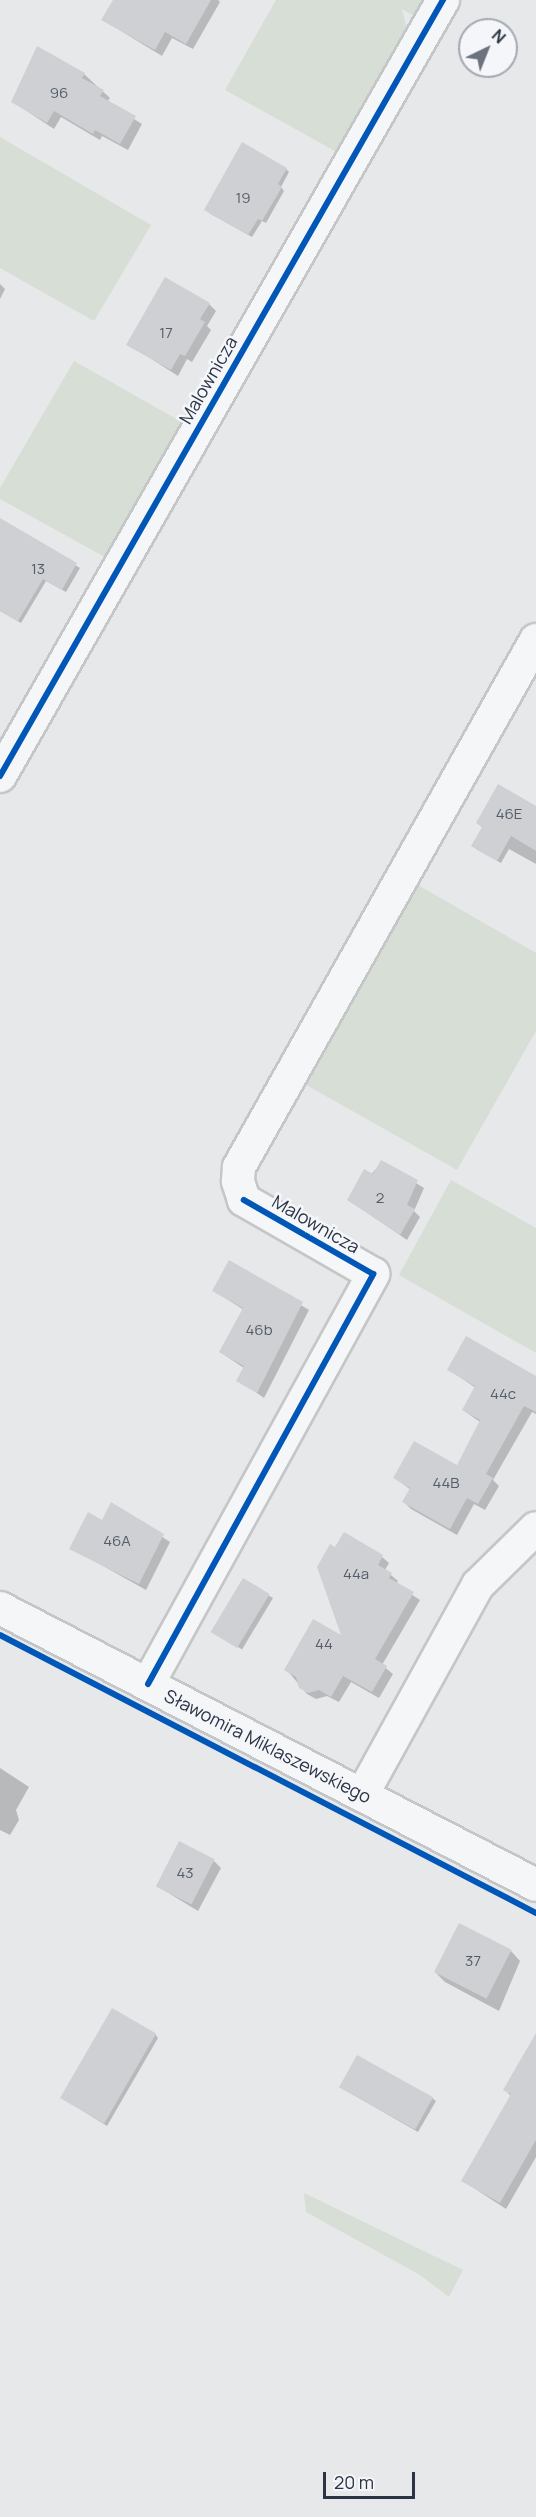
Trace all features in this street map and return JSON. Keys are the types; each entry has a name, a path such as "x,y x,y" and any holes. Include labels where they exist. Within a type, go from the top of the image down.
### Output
{"street":[{"name":"Malownicza","path":"0,776 443,0"},
{"name":"Malownicza","path":"148,1684 373,1274 244,1200 238,1181 239,1167 536,640"},
{"path":"362,1795 478,1585 536,1527"},
{"name":"Sławomira Miklaszewskiego","path":"0,1608 536,1885"}],"shaded area":[{"path":"276,0 430,0 419,19 402,9 409,38 342,155 225,90"},
{"path":"0,137 151,225 94,321 0,268"},
{"path":"74,361 187,425 110,560 0,499 0,488"},
{"path":"411,881 536,953 536,1031 457,1170 301,1082"},
{"path":"451,1180 536,1228 536,1353 399,1275"},
{"path":"304,2193 463,2270 449,2297 420,2275 306,2212"}],"building":[{"path":"113,0 211,0 186,44 165,32 155,50 101,20"},
{"path":"37,46 85,73 82,78 104,90 100,96 136,116 120,144 95,130 93,134 54,111 47,123 11,102"},
{"path":"242,142 287,168 278,184 282,187 262,221 258,219 248,235 204,210"},
{"path":"165,277 210,303 200,319 205,322 185,356 180,354 171,370 126,345"},
{"path":"0,518 77,563 62,590 43,579 18,621 0,611"},
{"path":"498,784 536,806 536,851 511,836 497,861 471,846 482,827 476,823"},
{"path":"381,1160 418,1180 407,1205 415,1209 400,1235 347,1200 364,1169 373,1174"},
{"path":"229,1260 303,1302 257,1393 236,1381 244,1366 219,1352 243,1308 212,1291"},
{"path":"466,1336 536,1376 536,1412 524,1406 486,1474 493,1478 478,1504 467,1498 450,1529 402,1502 410,1488 393,1478 414,1441 457,1465 480,1420 462,1410 475,1386 447,1370"},
{"path":"111,1502 164,1534 139,1584 69,1549 88,1512 102,1520"},
{"path":"344,1532 383,1555 378,1565 392,1573 389,1578 414,1592 375,1659 387,1666 372,1692 343,1676 331,1697 319,1690 308,1693 299,1688 296,1677 284,1670 313,1619 341,1635 317,1567 330,1544 335,1547"},
{"path":"243,1578 270,1594 237,1648 211,1632"},
{"path":"179,1841 215,1859 191,1905 156,1886"},
{"path":"459,1923 512,1950 487,1999 434,1972"},
{"path":"112,2008 156,2034 104,2124 60,2098"},
{"path":"536,2033 536,2140 500,2203 461,2181 511,2094 503,2090"},
{"path":"357,2055 433,2097 415,2130 339,2087"}],"cycle path":[{"path":"0,776 443,0"},
{"path":"148,1684 373,1274 244,1200"},
{"path":"0,1635 536,1913"}]}
